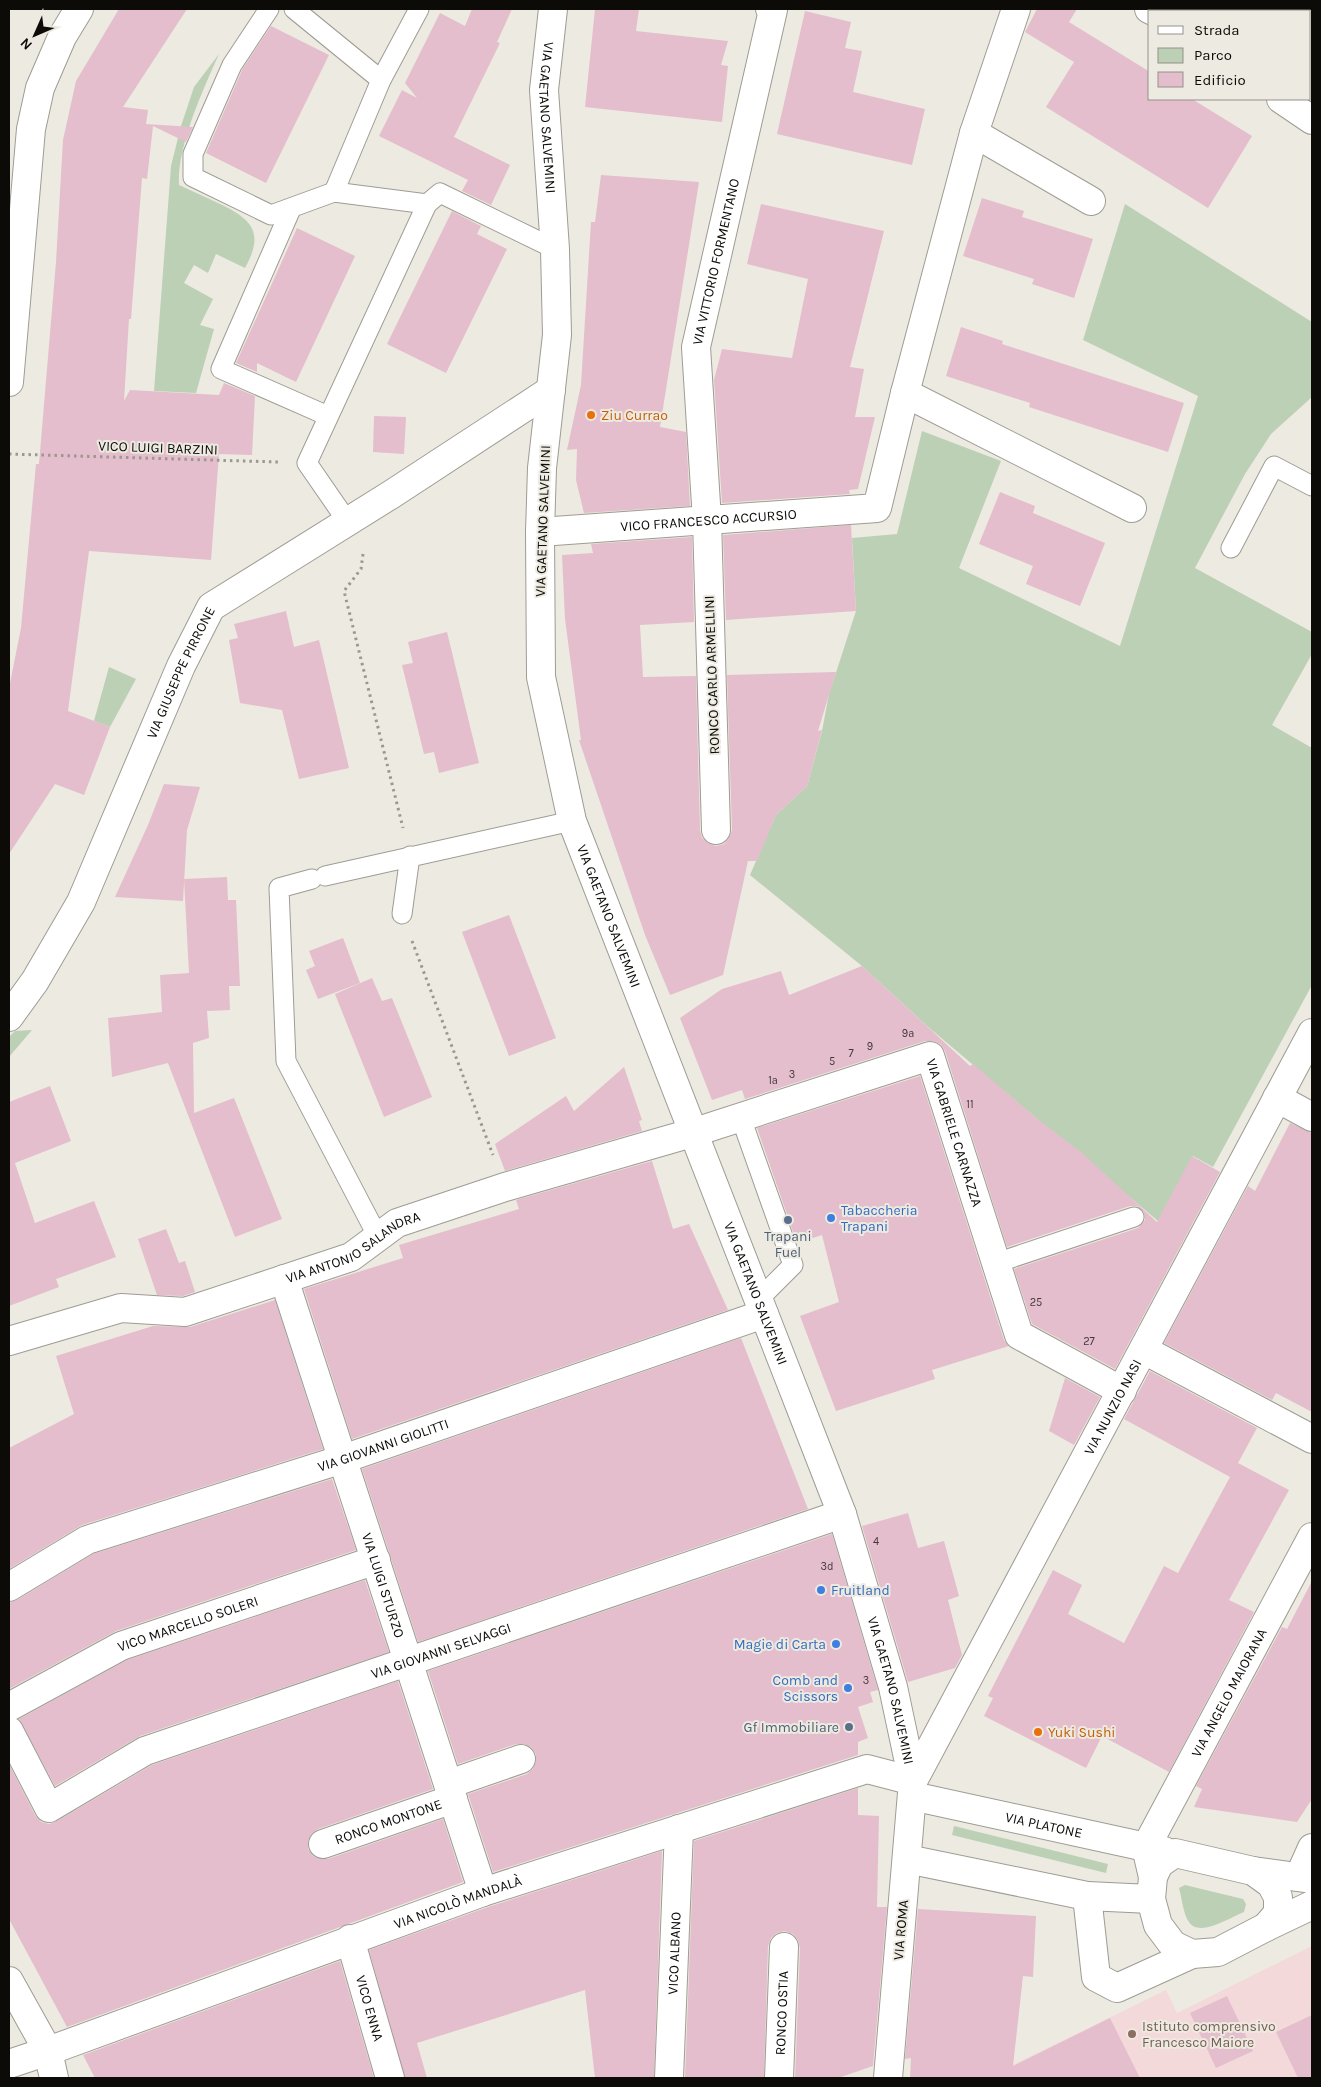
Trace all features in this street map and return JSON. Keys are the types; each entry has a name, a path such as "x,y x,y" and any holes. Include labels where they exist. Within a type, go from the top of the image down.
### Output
{"street":[{"path":"9,382 31,128 40,88 62,37 80,9"},
{"name":"VIA GAETANO SALVEMINI","path":"553,9 544,90 555,249 556,335 542,468 540,532 541,677 572,821 695,1132 842,1514 893,1687 912,1789"},
{"name":"VIA VITTORIO FORMENTANO","path":"707,520 696,347 772,9"},
{"path":"1016,9 974,133 905,393 1132,508"},
{"path":"1282,100 1312,120"},
{"path":"974,133 1091,201"},
{"name":"VIA GIUSEPPE PIRRONE","path":"9,1016 35,981 81,902 181,666 211,607 371,507 551,390"},
{"name":"VICO FRANCESCO ACCURSIO","path":"540,532 877,508 905,393"},
{"name":"RONCO CARLO ARMELLINI","path":"707,520 716,830"},
{"name":"VIA NUNZIO NASI","path":"912,1789 1312,1033"},
{"name":"VIA GABRIELE CARNAZZA","path":"695,1132 930,1056 1019,1335 1122,1391"},
{"path":"1277,1098 1312,1117"},
{"name":"VIA ANTONIO SALANDRA","path":"9,1341 121,1308 184,1312 351,1257 397,1223 505,1187 695,1132"},
{"name":"VIA LUIGI STURZO","path":"284,1279 484,1892"},
{"name":"VIA GIOVANNI GIOLITTI","path":"9,1587 87,1540 342,1459 762,1306"},
{"path":"1144,1350 1312,1439"},
{"name":"VIA GIOVANNI SELVAGGI","path":"9,1731 50,1808 145,1751 842,1514"},
{"name":"VIA ANGELO MAIORANA","path":"1146,1847 1312,1537"},
{"name":"VICO MARCELLO SOLERI","path":"9,1707 121,1646 376,1560"},
{"name":"RONCO MONTONE","path":"323,1844 451,1792 521,1760"},
{"name":"VIA NICOLÒ MANDALÀ","path":"9,2064 484,1892 868,1768 912,1789"},
{"name":"VIA PLATONE","path":"912,1789 1175,1853"},
{"name":"VIA ROMA","path":"888,2078 912,1789"},
{"name":"VICO ALBANO","path":"669,2078 679,1829"},
{"path":"1146,1847 1158,1925 1173,1945 1192,1954"},
{"path":"1152,1888 1159,1864 1175,1853 1253,1871 1306,1878 1312,1848"},
{"path":"907,1859 1086,1896 1152,1888"},
{"path":"1253,1871 1271,1884 1278,1897 1278,1913 1266,1927"},
{"path":"1086,1896 1096,1977 1117,1988 1192,1954 1218,1952 1312,1905"},
{"name":"VICO ENNA","path":"350,1939 390,2078"},
{"name":"RONCO OSTIA","path":"779,2078 784,1947"},
{"path":"9,1981 48,2051 54,2078"}],"lane":[{"path":"269,9 232,65 192,154 193,177 271,215 334,192 427,204"},
{"path":"294,9 381,80"},
{"path":"334,192 381,80 419,9"},
{"path":"347,521 307,463 427,204 440,193 555,249"},
{"path":"291,209 221,369 328,416"},
{"path":"1231,548 1274,466 1312,486"},
{"path":"378,1237 286,1061 279,888 410,856 572,821"},
{"path":"402,914 410,856"},
{"path":"741,1118 793,1265 762,1306"},
{"path":"996,1263 1134,1217"}],"path":[{"name":"VICO LUIGI BARZINI","path":"9,454 307,463"},
{"path":"371,507 361,569 344,591 410,856"},
{"path":"402,914 505,1187"}],"shaded area":[{"path":"1312,1946 1312,2078 986,2078 1166,1990 1177,2013"}],"green space":[{"path":"219,54 192,118 182,153 179,185 230,209 247,221 252,228 254,245 245,268 216,254 208,273 194,265 184,283 213,299 200,325 214,329 196,393 154,391 171,166 181,126 194,87"},
{"path":"1125,204 1312,322 1312,397 1271,434 1245,474 1195,568 1312,632 1312,654 1272,725 1312,748 1312,985 1213,1167 1193,1156 1158,1221 927,1026 862,966 750,875 776,815 807,786 822,731 829,694 856,611 852,538 897,534 922,431 1001,461 959,568 1120,646 1198,396 1083,340"},
{"path":"109,667 136,679 110,727 94,721"},
{"path":"32,1030 9,1057 9,1037 15,1031"},
{"path":"954,1826 1108,1864 1106,1873 952,1835"},
{"path":"1185,1885 1243,1899 1246,1904 1244,1912 1215,1925 1200,1928 1194,1926 1185,1915 1179,1888"}],"building":[{"path":"119,9 187,9 123,107 148,110 146,124 193,127 186,142 153,126 147,179 142,178 131,319 129,319 124,401 130,390 219,395 224,383 255,396 252,455 219,454 211,560 89,551 68,711 110,727 84,795 55,784 9,854 9,688 21,628 36,464 39,464 56,262 63,140 76,81"},
{"path":"472,9 512,9 497,42 500,43 454,137 510,165 491,205 462,191 468,180 379,136 402,90 417,98 405,83 440,13 465,26"},
{"path":"595,9 639,9 636,31 728,41 721,65 728,66 722,122 585,107"},
{"path":"1037,9 1077,9 1069,22 1148,71 1148,100 1194,100 1252,136 1208,208 1046,107 1074,62 1025,32"},
{"path":"805,11 851,22 845,48 862,51 853,92 925,109 912,165 777,134"},
{"path":"271,26 329,55 266,183 206,153 243,68"},
{"path":"601,175 699,182 660,427 686,432 690,506 584,513 576,480 577,449 567,450 581,385 591,222 595,222"},
{"path":"982,198 1024,211 1022,217 1093,239 1074,298 1032,284 1034,279 963,256"},
{"path":"761,204 884,231 850,367 864,369 855,417 875,417 858,489 849,490 850,494 722,503 714,380 722,349 792,358 808,279 747,264"},
{"path":"452,211 481,226 477,234 507,249 446,373 387,344"},
{"path":"297,228 355,256 296,382 257,363 257,372 236,363"},
{"path":"961,327 1003,341 1002,344 1184,403 1168,452 1029,407 1030,403 946,376"},
{"path":"374,416 406,417 404,454 373,452"},
{"path":"1000,492 1035,506 1033,513 1105,543 1080,606 1026,584 1033,566 979,544"},
{"path":"851,525 856,611 726,620 723,535"},
{"path":"692,537 694,622 640,625 643,677 696,676 700,830 702,838 708,843 716,846 724,844 732,830 727,675 836,672 818,731 822,730 807,786 776,815 757,861 748,861 723,975 670,995 645,935 579,740 581,740 565,619 562,555 593,553 591,544"},
{"path":"286,611 294,647 319,640 349,768 299,779 282,710 240,703 229,640 238,638 234,624"},
{"path":"447,632 479,763 439,773 434,752 424,754 402,665 413,663 408,642"},
{"path":"164,784 200,787 187,830 183,901 115,897 148,825"},
{"path":"227,877 228,900 236,900 240,986 229,986 230,1010 207,1011 209,1038 193,1043 194,1113 234,1098 282,1219 235,1237 168,1063 112,1077 108,1018 162,1012 160,975 189,973 184,879"},
{"path":"509,915 556,1038 509,1056 462,932"},
{"path":"343,938 360,983 318,999 306,970 315,966 309,951"},
{"path":"862,966 970,1066 973,1064 1036,1118 1082,1153 1157,1222 1192,1156 1220,1172 1115,1369 1032,1324 1014,1269 1138,1228 1145,1220 1144,1213 1137,1206 1130,1206 1007,1247 945,1051 940,1044 933,1041 925,1041 745,1099 742,1090 712,1100 680,1018 722,989 781,971 789,995"},
{"path":"372,978 382,1001 392,998 432,1097 384,1117 335,994"},
{"path":"624,1067 642,1120 639,1121 642,1131 505,1171 495,1144 566,1096 574,1111"},
{"path":"920,1076 1004,1340 1009,1346 932,1370 935,1379 836,1411 800,1316 839,1302 822,1235 797,1243 757,1128"},
{"path":"50,1086 71,1141 15,1163 35,1223 94,1201 116,1257 56,1279 59,1287 9,1306 9,1102"},
{"path":"1290,1123 1312,1133 1312,1412 1276,1393 1272,1400 1164,1343 1248,1186 1255,1191"},
{"path":"652,1161 673,1229 689,1224 728,1310 352,1439 304,1289 403,1258 399,1245 519,1209 516,1200"},
{"path":"166,1229 179,1263 185,1261 195,1292 183,1296 157,1295 138,1239"},
{"path":"275,1300 323,1449 82,1525 9,1569 9,1448 74,1414 56,1356 153,1326 190,1327"},
{"path":"741,1338 808,1509 418,1642 362,1469"},
{"path":"1150,1371 1257,1428 1238,1463 1289,1490 1229,1600 1254,1612 1169,1772 1102,1736 1086,1768 984,1716 993,1698 988,1696 1053,1570 1082,1585 1068,1614 1124,1643 1164,1566 1178,1573 1230,1477 1124,1419"},
{"path":"1065,1378 1100,1397 1074,1445 1049,1431"},
{"path":"332,1479 356,1550 116,1631 9,1689 9,1603 93,1554"},
{"path":"908,1513 918,1548 944,1541 959,1596 948,1600 962,1655 955,1668 908,1682 862,1526"},
{"path":"832,1534 878,1690 870,1692 873,1702 858,1707 868,1738 858,1742 858,1755 493,1872 468,1794 527,1774 533,1769 536,1754 531,1747 516,1744 458,1764 428,1671"},
{"path":"365,1580 389,1652 140,1736 55,1786 19,1719 127,1660"},
{"path":"1312,1581 1312,1799 1297,1822 1194,1807 1202,1789 1196,1786 1282,1627 1287,1629"},
{"path":"398,1681 433,1789 318,1829 311,1834 308,1849 313,1856 328,1859 443,1819 463,1882 67,2027 9,1919 9,1764 35,1815 41,1822 49,1824 152,1765"},
{"path":"858,1788 858,1815 879,1816 877,1907 887,1907 873,2066 838,2078 795,2078 800,1948 798,1940 793,1934 784,1931 777,1933 771,1938 768,1946 764,2078 685,2078 694,1841"},
{"path":"662,1851 654,2078 595,2078 585,1990 417,2043 427,2078 405,2078 369,1950 488,1907"},
{"path":"918,1909 1036,1916 1033,1977 1023,1976 1013,2066 1110,2018 1140,2078 910,2078 911,2058 905,2059"},
{"path":"340,1961 374,2078 95,2078 83,2055"},
{"path":"1227,1996 1253,2051 1216,2068 1190,2013"},
{"path":"1312,2015 1312,2078 1298,2078 1276,2032"}],"place":[{"name":"Ziu Currao","path":"591,415"},
{"name":"Tabaccheria Trapani","path":"831,1218"},
{"name":"Trapani Fuel","path":"788,1220"},
{"name":"Fruitland","path":"821,1590"},
{"name":"Magie di Carta","path":"836,1644"},
{"name":"Comb and Scissors","path":"848,1688"},
{"name":"Gf Immobiliare","path":"849,1727"},
{"name":"Yuki Sushi","path":"1038,1732"},
{"name":"Istituto comprensivo Francesco Maiore","path":"1132,2034"}]}
